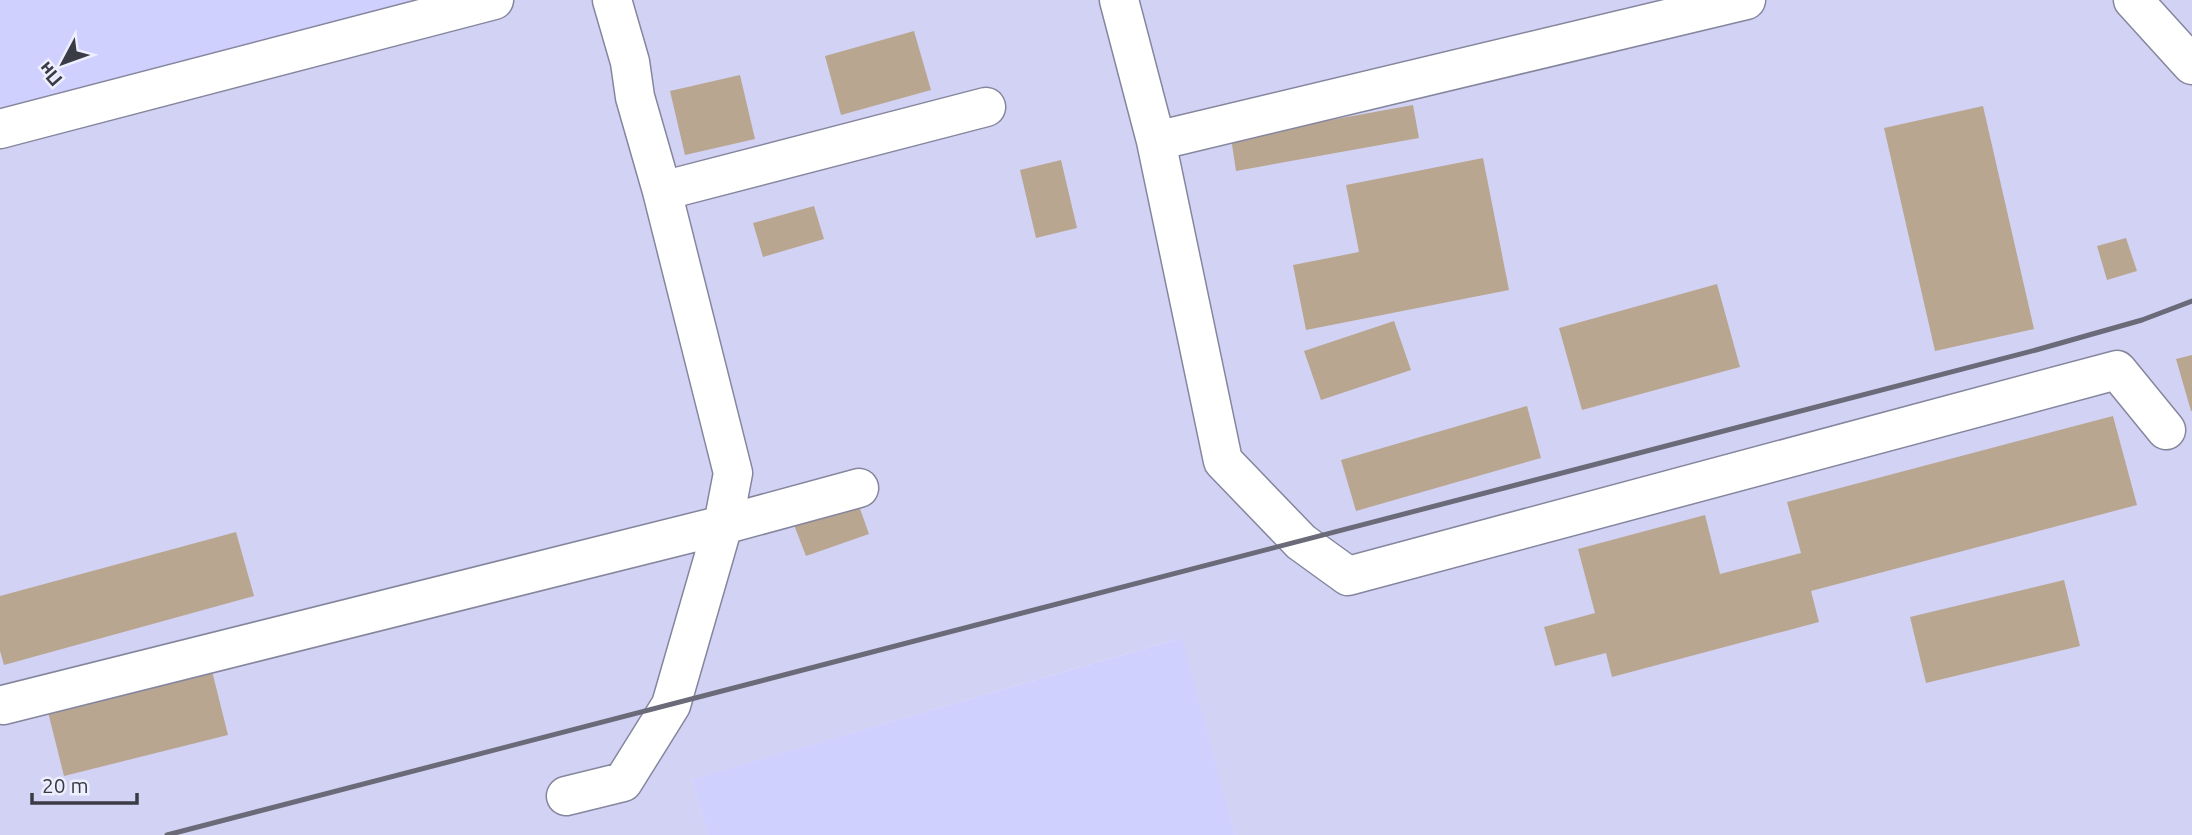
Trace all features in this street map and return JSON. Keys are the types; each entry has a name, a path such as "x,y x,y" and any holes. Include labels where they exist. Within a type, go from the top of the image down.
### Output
{"street":[{"path":"0,130 494,0"},
{"path":"566,796 623,782 671,705 723,525 733,473 612,0"},
{"path":"1119,0 1156,141 1223,461 1301,542 1348,576 2117,370 2166,430"},
{"path":"1156,141 1746,0"},
{"path":"2133,0 2192,65"},
{"path":"662,191 986,107"},
{"path":"3,705 723,525 859,488"}],"shaded area":[{"path":"0,0 494,0 0,129"},
{"path":"494,0 2192,0 2192,835 1235,835 1181,638 692,779 708,835 0,835 0,129"},
{"path":"1182,638 1235,835 708,835 692,779"}],"building":[{"path":"914,31 931,90 841,115 825,56"},
{"path":"740,75 755,139 685,155 670,91"},
{"path":"1413,105 1419,138 1236,171 1231,138"},
{"path":"1983,106 2034,329 1935,351 1884,128"},
{"path":"1483,158 1509,290 1306,330 1293,265 1359,252 1346,185"},
{"path":"1061,160 1077,228 1036,238 1020,170"},
{"path":"814,206 824,239 763,257 753,223"},
{"path":"2126,238 2137,271 2107,280 2097,246"},
{"path":"1717,284 1740,367 1582,410 1559,328"},
{"path":"1394,321 1411,370 1321,400 1304,351"},
{"path":"2192,355 2192,411 2191,411 2176,359"},
{"path":"1527,406 1541,458 1356,511 1341,460"},
{"path":"2113,416 2137,505 1811,591 1819,622 1612,677 1606,653 1555,666 1544,627 1595,613 1578,549 1705,515 1720,574 1801,553 1787,502"},
{"path":"858,503 869,534 806,556 794,525"},
{"path":"236,532 254,596 4,665 0,651 0,596"},
{"path":"2064,580 2080,646 1926,683 1910,617"},
{"path":"211,667 228,735 64,776 47,708"}],"railway":[{"path":"167,835 2036,350 2142,320 2192,301"}]}
